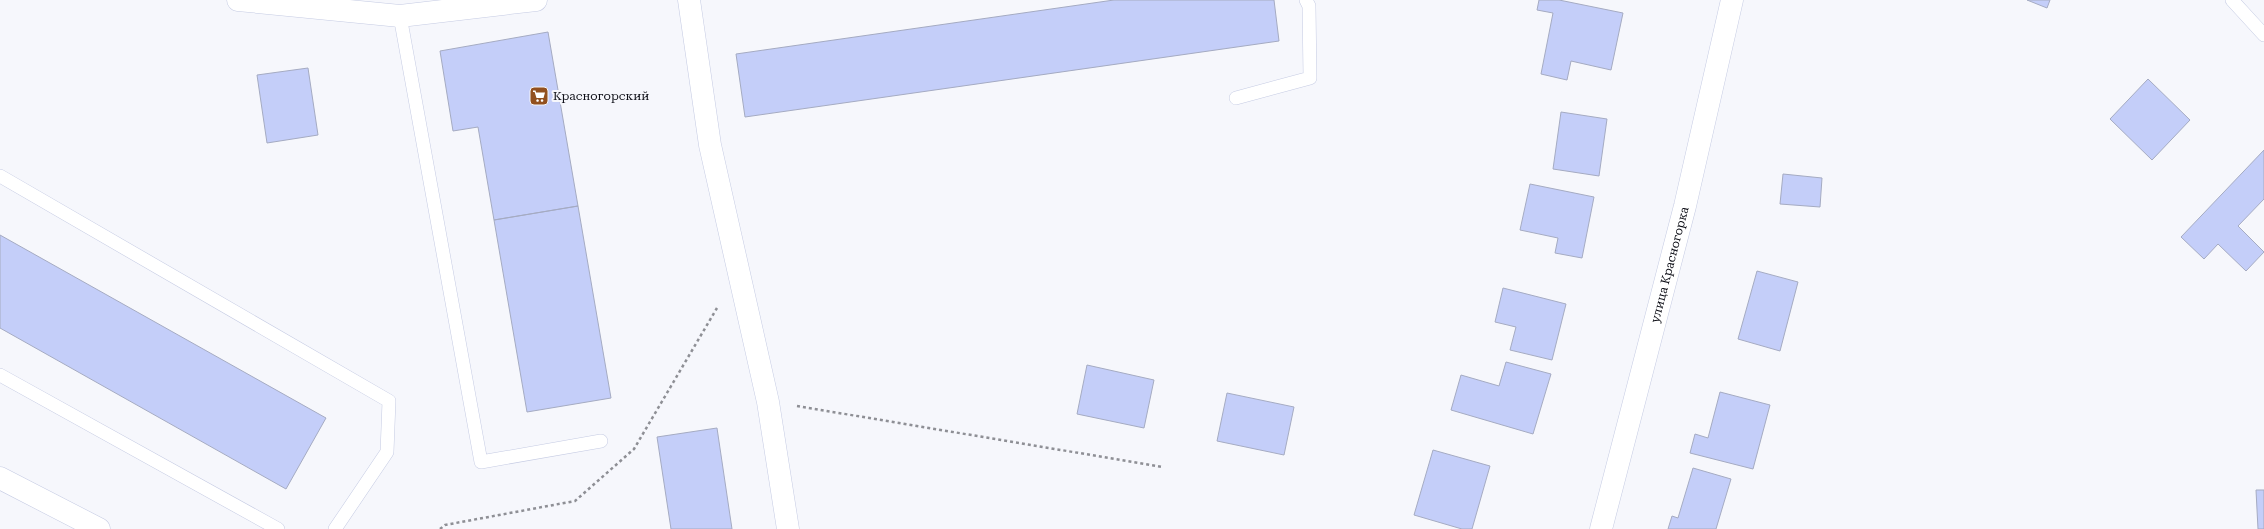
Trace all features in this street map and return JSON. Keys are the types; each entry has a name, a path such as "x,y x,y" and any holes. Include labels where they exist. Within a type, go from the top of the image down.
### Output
{"street":[{"path":"238,0 400,16 536,0"},
{"path":"689,0 710,145 768,402 788,529"},
{"name":"улица Красногорка","path":"1601,529 1685,206 1732,0"},
{"path":"0,478 99,529"}],"lane":[{"path":"1236,98 1310,78 1309,6 1306,0"},
{"path":"2232,0 2264,35"},
{"path":"400,16 481,462 601,441"},
{"path":"0,176 389,401 387,452 335,529"},
{"path":"0,375 278,529"}],"path":[{"path":"768,402 1163,467"}],"building":[{"path":"1114,0 1274,0 1279,41 745,117 736,54"},
{"path":"1539,0 1559,0 1623,13 1611,70 1571,61 1567,80 1541,74 1553,13 1537,10"},
{"path":"2027,0 2050,0 2047,8"},
{"path":"548,32 578,206 494,220 478,127 453,131 440,51"},
{"path":"308,68 318,135 267,143 257,75"},
{"path":"2148,79 2190,120 2152,160 2110,119"},
{"path":"1561,112 1607,119 1599,176 1553,169"},
{"path":"2264,150 2264,199 2238,226 2264,252 2246,271 2218,244 2204,259 2181,237"},
{"path":"1783,174 1822,178 1820,207 1780,204"},
{"path":"1530,184 1594,197 1582,258 1555,253 1558,238 1520,230"},
{"path":"578,206 611,398 527,412 494,220"},
{"path":"0,235 326,418 286,489 0,328"},
{"path":"1757,271 1798,282 1780,351 1738,339"},
{"path":"1503,288 1566,304 1552,360 1510,350 1516,327 1495,322"},
{"path":"1506,362 1551,374 1533,434 1451,410 1461,375 1499,386"},
{"path":"1087,365 1154,380 1144,428 1077,414"},
{"path":"1720,392 1770,405 1753,469 1690,453 1695,434 1708,438"},
{"path":"1227,393 1294,407 1284,455 1217,441"},
{"path":"717,428 732,529 671,529 657,437"},
{"path":"1433,450 1490,466 1472,529 1462,529 1414,515"},
{"path":"1693,468 1731,479 1716,529 1668,529 1672,516 1678,518"},
{"path":"2256,490 2264,490 2264,529 2258,529"}],"place":[{"name":"Красногорский","path":"539,96"}]}
